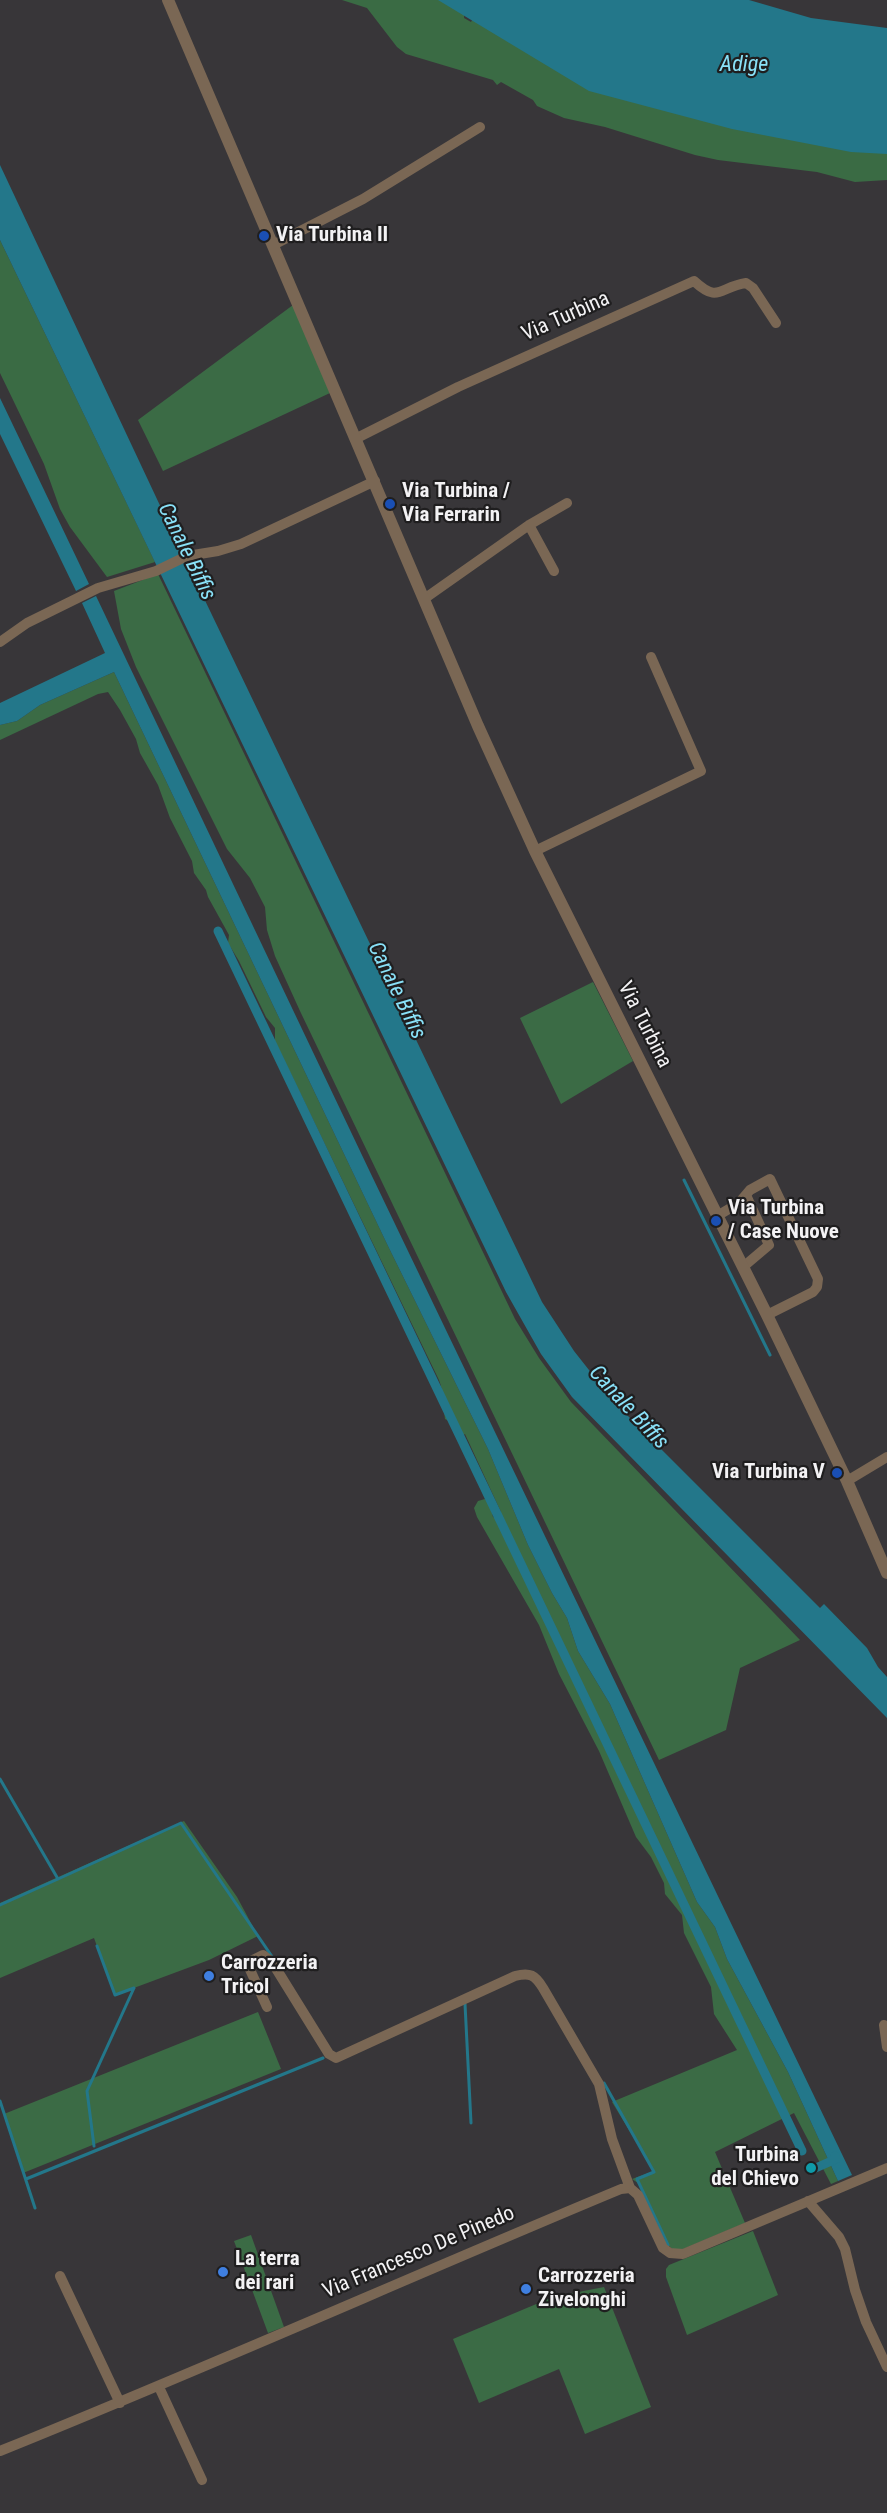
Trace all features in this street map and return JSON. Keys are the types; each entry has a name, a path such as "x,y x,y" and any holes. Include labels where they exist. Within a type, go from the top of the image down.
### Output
{"street":[{"name":"Via Turbina","path":"168,0 424,599 535,851 767,1315 847,1481 887,1573"},
{"path":"273,245 363,199 480,127"},
{"name":"Via Turbina","path":"357,438 458,387 693,281 710,294 717,294 746,283 753,288 776,323"},
{"path":"0,642 27,623 98,588 156,571 187,556 218,551 241,544 375,481"},
{"path":"424,599 529,525 567,503"},
{"path":"529,525 554,571"},
{"path":"535,851 701,771 651,657"},
{"path":"717,1216 739,1203 746,1195 770,1179 818,1279 817,1287 813,1292 767,1315"},
{"path":"743,1267 769,1245 746,1195"},
{"path":"847,1481 887,1458"},
{"path":"267,2007 247,1963 263,1955 272,1962 329,2054 336,2058 515,1976 527,1973 533,1976 543,1988 599,2084 612,2139 630,2188 638,2195 663,2248 670,2253 683,2254 887,2168"},
{"path":"884,2025 887,2047"},
{"name":"Via Francesco De Pinedo","path":"0,2451 159,2387 476,2249 621,2189 630,2188"},
{"path":"808,2200 845,2249 866,2322 887,2367"},
{"path":"60,2276 120,2403"},
{"path":"159,2387 202,2480"}],"green space":[{"path":"342,0 465,0 464,18 471,22 476,13 887,142 887,180 855,182 817,172 718,160 605,127 564,118 537,106 533,100 501,82 497,85 493,80 406,54 397,47 367,8"},
{"path":"0,240 155,562 107,577 70,527 60,509 44,464 0,373"},
{"path":"293,305 330,393 163,471 138,420"},
{"path":"158,574 515,1319 539,1358 571,1402 800,1640 740,1668 726,1730 659,1760 300,1011 275,956 267,930 265,907 250,878 227,849 136,667 121,629 114,591"},
{"path":"114,672 387,1244 488,1449 528,1545 567,1618 578,1651 610,1704 697,1902 715,1927 727,1959 788,2072 838,2181 831,2184 794,2113 715,2152 745,2223 681,2250 672,2249 668,2245 638,2183 632,2179 654,2171 612,2102 737,2050 714,2014 711,1987 684,1933 682,1915 665,1894 664,1883 651,1857 636,1837 599,1751 559,1674 539,1625 474,1508 478,1501 485,1499 490,1505 493,1517 500,1520 501,1512 465,1434 462,1436 452,1428 453,1423 445,1419 443,1394 439,1380 275,1041 275,1028 266,1017 228,943 229,935 206,890 194,873 192,861 170,818 158,785 120,710 108,692 98,694 0,740 0,725 17,721 40,705"},
{"path":"593,982 633,1061 561,1104 520,1018"},
{"path":"184,1821 237,1897 258,1936 209,1960 115,1995 94,1938 0,1978 0,1903"},
{"path":"258,2012 281,2069 23,2173 4,2114"},
{"path":"753,2231 778,2295 687,2335 666,2277 666,2269 669,2265"},
{"path":"251,2235 284,2327 268,2333 234,2241"},
{"path":"604,2287 651,2407 585,2434 559,2369 479,2403 453,2339 553,2297"}],"water":[{"name":"Adige","path":"438,0 749,0 811,18 887,28 887,154 851,152 732,129 589,91"},
{"path":"0,165 187,563 542,1302 574,1351 615,1403 820,1608 824,1604 867,1648 887,1677 887,1718 572,1397 541,1354 506,1292 0,240"},
{"path":"0,398 89,584 76,591 0,434"},
{"path":"96,596 852,2175 838,2181 788,2072 727,1959 715,1927 697,1902 610,1704 578,1651 567,1618 528,1545 488,1449 387,1244 114,672 40,705 17,721 0,725 0,703 105,653 82,603"}],"waterway":[{"path":"218,931 802,2151"},
{"path":"684,1180 770,1355"},
{"path":"0,1779 58,1879 181,1823 273,1958"},
{"path":"0,1905 58,1879"},
{"path":"97,1946 115,1995 134,1988"},
{"path":"94,2146 87,2091 134,1988"},
{"path":"465,2004 471,2123"},
{"path":"26,2179 323,2058"},
{"path":"604,2083 654,2172 637,2179 668,2245"},
{"path":"0,2101 35,2208"},
{"path":"811,2170 836,2159 835,2156"}],"place":[{"name":"Via Turbina II","path":"264,236"},
{"name":"Via Turbina / Via Ferrarin","path":"390,504"},
{"name":"Via Turbina / Case Nuove","path":"716,1221"},
{"name":"Via Turbina V","path":"837,1473"},
{"name":"Carrozzeria Tricol","path":"209,1976"},
{"name":"Turbina del Chievo","path":"811,2168"},
{"name":"La terra dei rari","path":"223,2272"},
{"name":"Carrozzeria Zivelonghi","path":"526,2289"}],"water label":[{"name":"Canale Biffis","path":"186,552"},
{"name":"Canale Biffis","path":"396,991"},
{"name":"Canale Biffis","path":"628,1408"}]}
